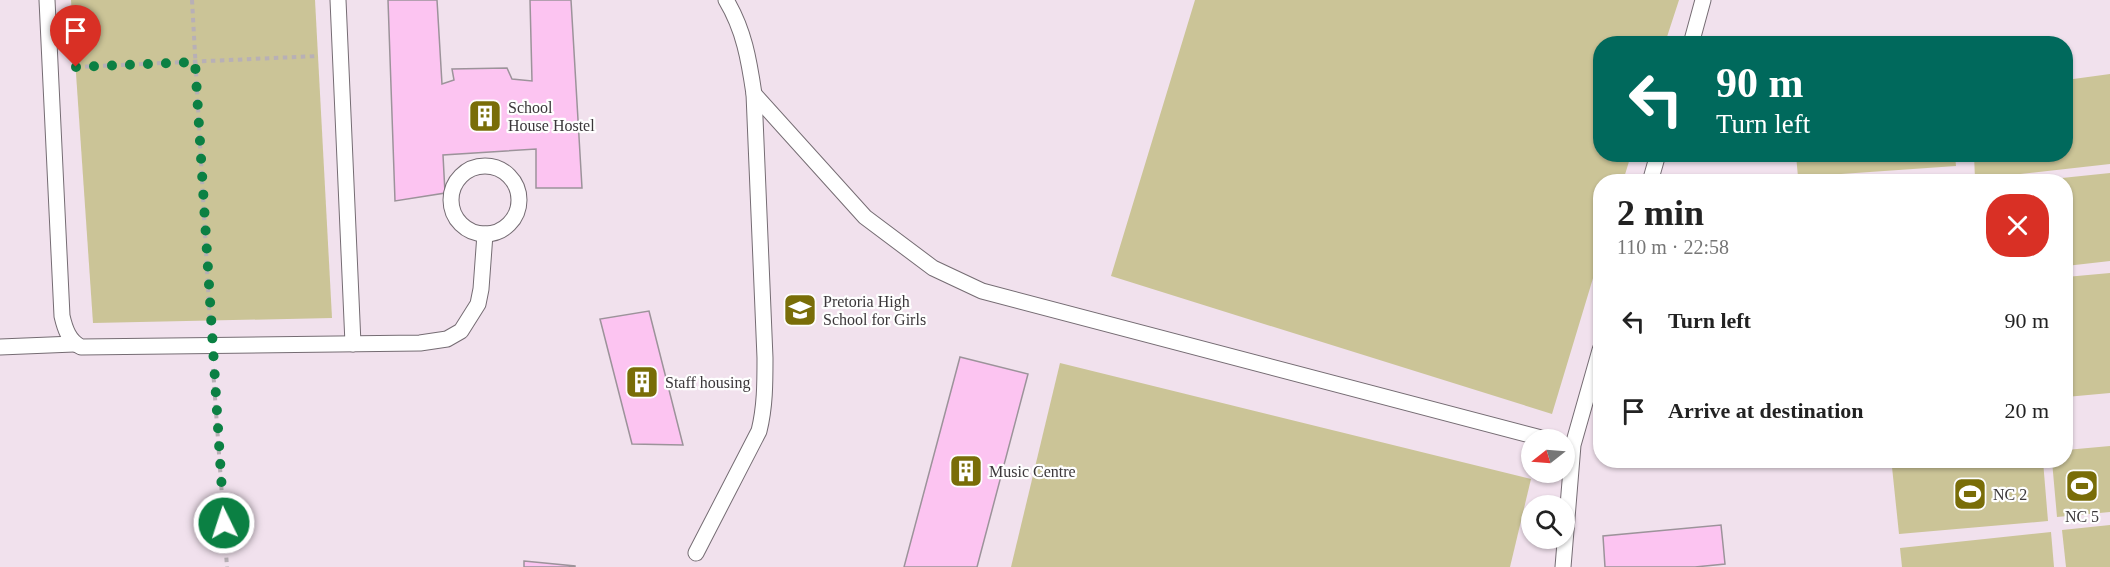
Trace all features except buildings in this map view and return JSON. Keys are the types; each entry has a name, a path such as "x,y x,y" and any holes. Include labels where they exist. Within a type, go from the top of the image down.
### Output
{"lane":[{"path":"47,0 62,316 64,326 74,344"},
{"path":"338,0 353,344"},
{"path":"696,553 759,431 763,416 765,358 754,94 743,33 726,0"},
{"path":"1693,36 1703,0"},
{"path":"754,94 865,218 933,268 982,291 1521,433"},
{"path":"479,166 490,166 510,177 519,198 518,209 505,228 496,233 485,234 473,233 464,227 456,219 451,209 454,186 468,170 479,166"},
{"path":"0,347 74,344 81,347 420,343 447,339 461,331 478,304 485,234"},
{"path":"1574,429 1593,371"},
{"path":"1563,567 1567,483"}],"path":[{"path":"192,0 227,567"},
{"path":"76,67 318,56"}],"shaded area":[{"name":"Pretoria High School for Girls","path":"0,0 2110,0 2110,567 0,567"},
{"path":"71,0 315,0 332,318 93,323"},
{"path":"1195,0 1679,0 1667,36 1593,36 1593,162 1629,162 1625,174 1593,174 1593,278 1552,414 1111,276"},
{"path":"2110,74 2110,164 2020,174 1975,174 1974,162 2073,162 2073,79"},
{"path":"1797,162 1956,162 1956,166 1841,174 1798,174"},
{"path":"2110,173 2110,261 2073,265 2073,177"},
{"path":"2110,273 2110,393 2073,396 2073,276"},
{"path":"1060,363 1521,477 1521,483 1530,483 1527,495 1521,495 1521,521 1510,567 1011,567"},
{"name":"NC 5","path":"2110,446 2110,512 2057,517 2053,468 2073,468 2073,449"},
{"name":"NC 2","path":"1892,468 2044,468 2048,521 1899,534"},
{"path":"2110,525 2110,567 2066,567 2062,530"},
{"path":"2051,532 2054,567 1902,567 1900,548"}],"place":[{"name":"School House Hostel","path":"485,116"},
{"name":"Pretoria High School for Girls","path":"800,310"},
{"name":"Staff housing","path":"642,382"},
{"name":"Music Centre","path":"966,471"},
{"name":"NC 5","path":"2082,486"},
{"name":"NC 2","path":"1970,494"}],"route":[{"path":"76,67 195,62 224,523"}]}
